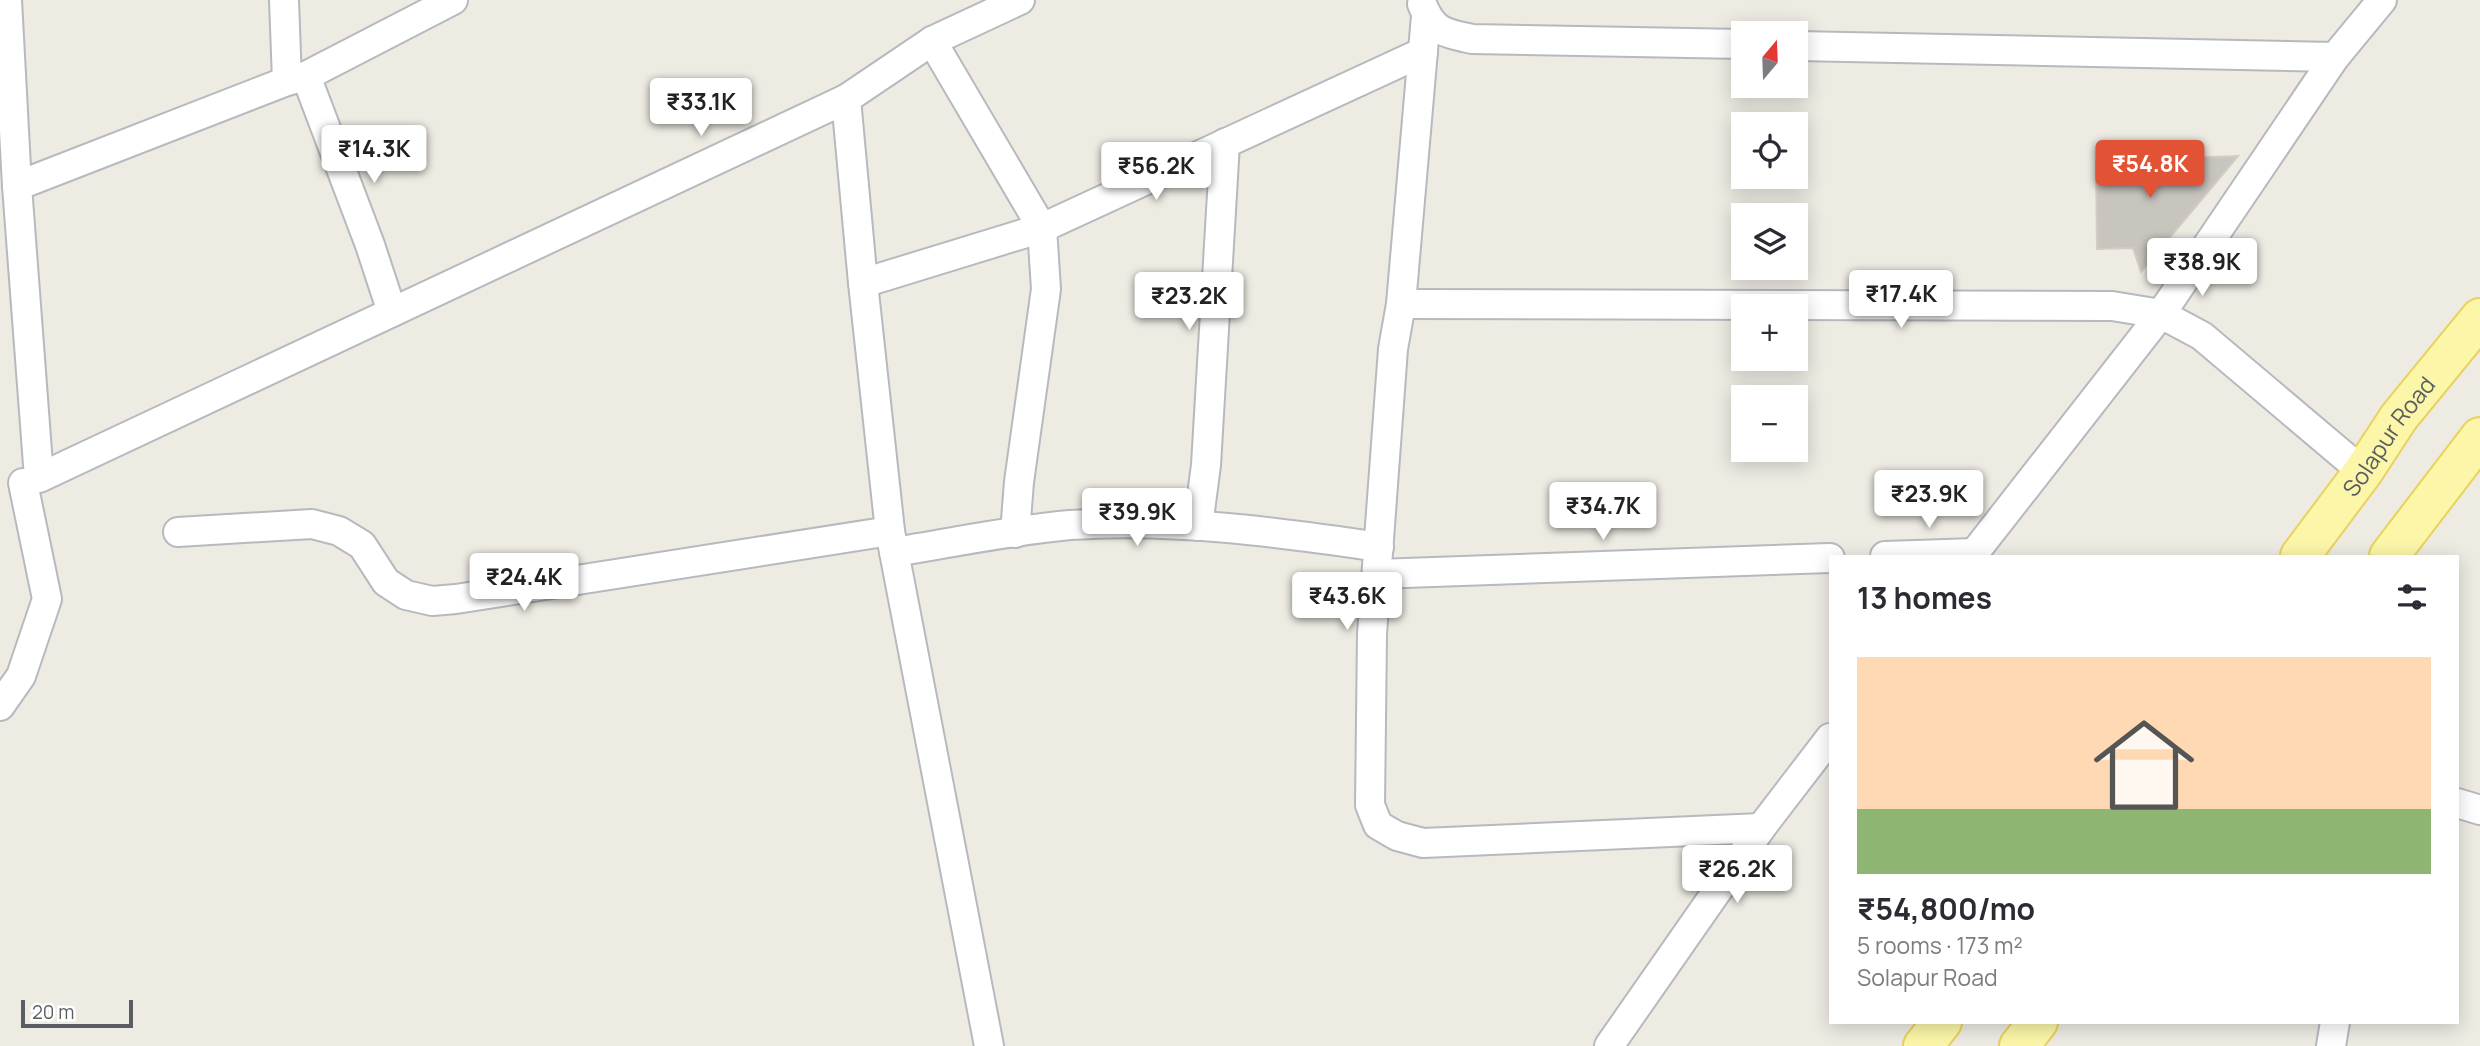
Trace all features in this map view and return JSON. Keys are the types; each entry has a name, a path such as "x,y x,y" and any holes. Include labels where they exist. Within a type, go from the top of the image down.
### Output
{"main road":[{"name":"Solapur Road","path":"2301,555 2363,472 2399,417 2480,318"},
{"path":"2390,555 2473,457"},
{"path":"1923,1046 1940,1024"},
{"path":"2019,1046 2036,1024"}],"street":[{"path":"0,706 21,676 47,599 21,484 17,186 7,0"},
{"path":"284,0 297,78 370,244 392,312"},
{"path":"17,186 297,78 453,0"},
{"path":"21,484 846,99 932,41 1020,0"},
{"path":"1973,555 2161,314 2335,57 2382,0"},
{"path":"1423,8 1443,33 1472,39 1731,44"},
{"path":"1423,8 1423,52 1401,304 1393,349 1372,635 1370,805 1378,825 1397,836 1423,843 1760,828"},
{"path":"932,41 1042,228 1046,289 1019,482 1015,533"},
{"path":"1808,46 2335,57"},
{"path":"863,283 1042,228 1423,52"},
{"path":"846,99 863,283 892,541 989,1046"},
{"path":"1198,526 1206,465 1225,143"},
{"path":"1401,304 2112,306 2161,314 2202,336 2363,472"},
{"path":"178,532 312,524 340,531 362,545 386,582 406,595 432,601 892,541 1015,533 1068,526 1169,523 1303,536 1378,561 1829,558"},
{"path":"1609,1046 1760,828 1829,739"},
{"path":"2459,804 2480,810"},
{"path":"2331,1046 2335,1024"}],"building":[{"path":"2238,156 2141,272 2133,248 2097,249 2096,161"}]}
